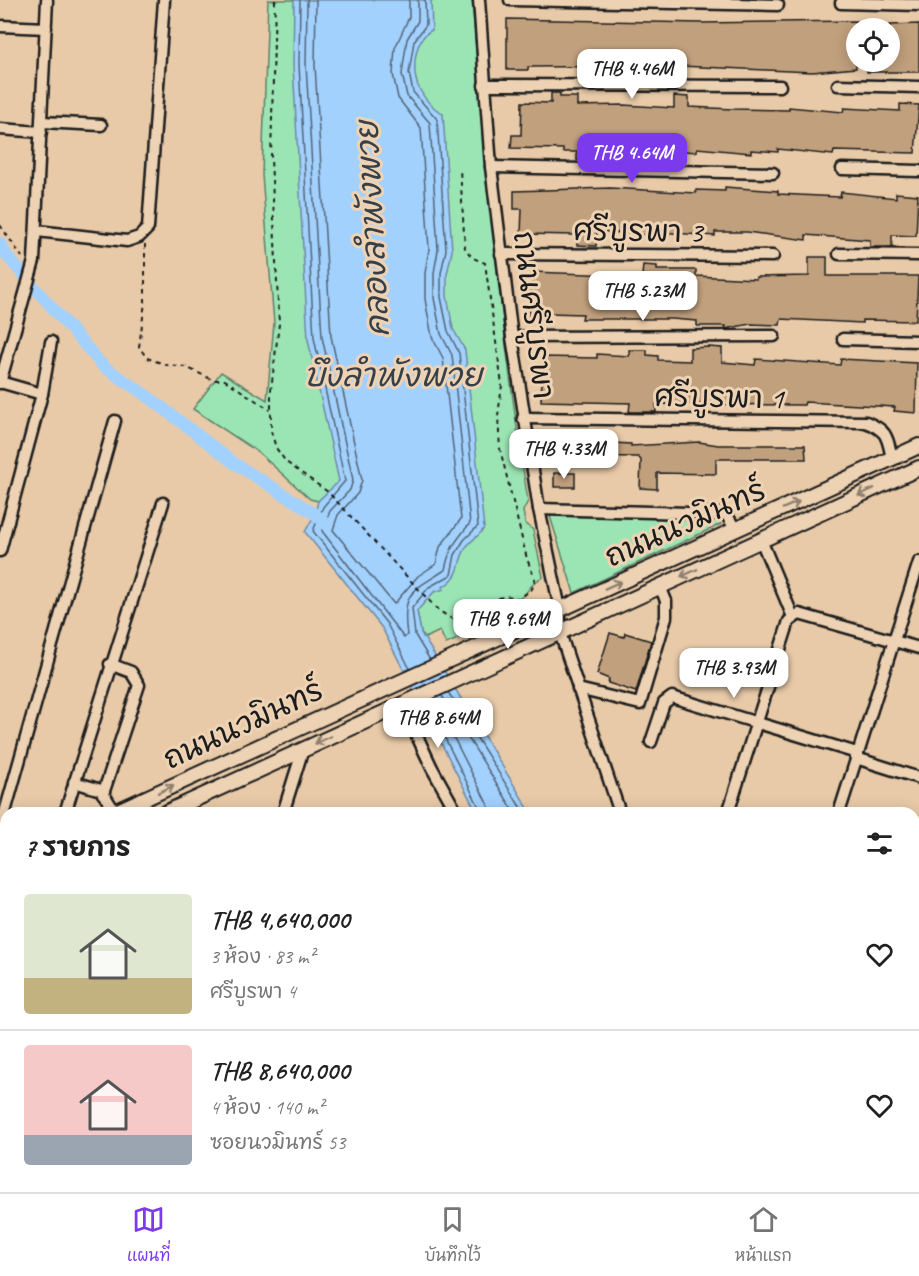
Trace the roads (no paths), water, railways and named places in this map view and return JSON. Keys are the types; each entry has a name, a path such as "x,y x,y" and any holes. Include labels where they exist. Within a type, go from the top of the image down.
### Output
{"main road":[{"name":"ถนนนวมินทร์","path":"127,807 919,446"},
{"name":"ถนนนวมินทร์","path":"178,807 919,468"}],"street":[{"path":"42,394 1,377 31,275 37,231 47,0"},
{"path":"37,231 127,241 140,237 148,228 164,0"},
{"name":"ถนนศรีบูรพา","path":"479,0 491,167 501,254 538,509 560,609 560,633 618,807"},
{"path":"510,0 778,4"},
{"path":"841,3 919,5"},
{"path":"0,26 46,28"},
{"path":"484,85 780,86"},
{"path":"838,85 919,87"},
{"path":"0,129 101,124"},
{"path":"491,167 773,173"},
{"path":"842,170 919,171"},
{"name":"ศรีบูรพา 3","path":"501,254 773,256"},
{"path":"839,254 919,255"},
{"path":"512,337 774,336"},
{"path":"843,339 919,341"},
{"path":"0,551 2,536 42,394 51,342"},
{"name":"ศรีบูรพา 1","path":"524,418 866,422 881,428 887,436 892,458"},
{"path":"6,807 115,421"},
{"path":"67,807 162,502"},
{"path":"538,509 726,514 735,530"},
{"path":"761,540 793,616"},
{"path":"841,807 919,562"},
{"path":"578,689 640,704 666,617 666,601 660,586"},
{"path":"730,807 789,621 793,616 799,614 919,648"},
{"path":"103,794 139,685 131,672 110,664"},
{"path":"651,742 664,703 672,697 758,722 919,778"},
{"path":"408,701 432,768 452,807"},
{"path":"285,807 303,749"},
{"path":"74,782 93,786 103,794 111,807"}],"water":[{"name":"บึงลำพังพวย","path":"294,0 431,0 432,30 421,41 417,49 415,75 424,97 443,114 452,251 447,274 447,296 453,329 465,350 484,528 463,552 454,578 443,587 444,589 434,592 417,611 421,633 527,807 474,807 382,628 305,532 315,514 318,501 339,481 308,340 293,65"}],"waterway":[{"path":"0,243 7,256 103,366 150,398 234,463 315,514 327,525"}],"water label":[{"name":"คลองลำพังพวย","path":"372,229"}]}
